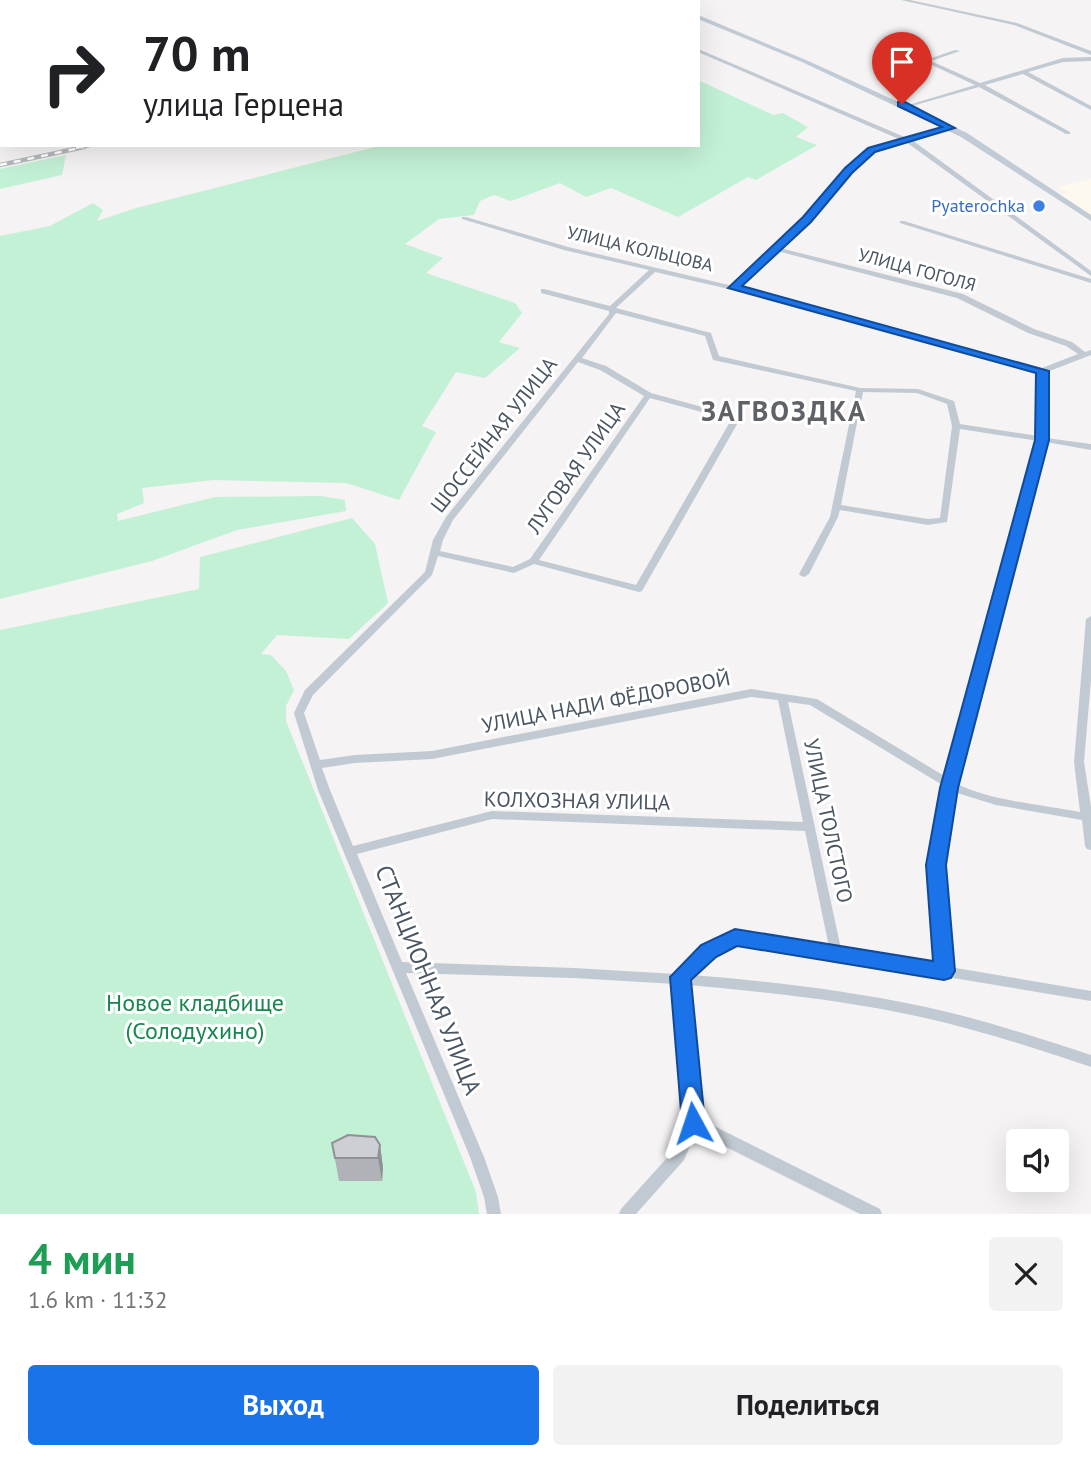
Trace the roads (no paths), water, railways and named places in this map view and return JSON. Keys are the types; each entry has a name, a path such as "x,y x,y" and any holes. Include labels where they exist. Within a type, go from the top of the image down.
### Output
{"main road":[{"path":"700,20 907,107 950,128 1091,219"}],"street":[{"path":"903,0 1015,24 1091,53"},
{"path":"700,51 909,141 1091,274"},
{"path":"957,51 926,61 980,85 1068,133"},
{"path":"907,107 1063,60 1091,59"},
{"path":"1024,72 1091,108"},
{"path":"734,288 872,150 950,128"},
{"name":"УЛИЦА КОЛЬЦОВА","path":"464,218 566,249 734,288 1043,371"},
{"path":"902,222 1091,281"},
{"name":"УЛИЦА ГОГОЛЯ","path":"775,249 960,296 1031,331 1087,353"},
{"name":"ШОССЕЙНАЯ УЛИЦА","path":"316,765 299,713 309,693 429,573 449,519 613,314 612,308 653,270"},
{"path":"544,291 708,335 716,358 860,390 918,391 951,403 956,426 944,520 928,522 837,507"},
{"path":"944,971 936,865 950,785 1042,440 1043,371 1087,353"},
{"path":"436,553 514,570 533,561 639,589 736,419 648,395 603,368 576,359"},
{"path":"804,574 837,507 860,390"},
{"name":"ЛУГОВАЯ УЛИЦА","path":"533,561 648,395"},
{"path":"956,426 1091,447"},
{"path":"1091,619 1079,762 1091,845"},
{"name":"УЛИЦА НАДИ ФЁДОРОВОЙ","path":"316,765 355,759 432,755 739,695 782,696 813,702 950,785 996,801 1087,817"},
{"name":"УЛИЦА ТОЛСТОГО","path":"782,696 836,953"},
{"name":"СТАНЦИОННАЯ УЛИЦА","path":"316,765 477,1157 491,1196 494,1214"},
{"name":"КОЛХОЗНАЯ УЛИЦА","path":"351,851 492,815 808,827"},
{"path":"681,977 709,951 735,937 1091,996"},
{"path":"398,967 681,977 871,1000 1012,1033 1091,1060"},
{"path":"626,1214 679,1155 693,1123 681,977"},
{"path":"693,1123 875,1214"}],"railway":[{"path":"76,148 81,147"},
{"path":"0,165 84,147"}],"place":[{"name":"Pyaterochka","path":"1039,206"}],"district":[{"name":"ЗАГВОЗДКА","path":"784,411"}],"park label":[{"name":"Новое кладбище (Солодухино)","path":"195,1017"}]}
